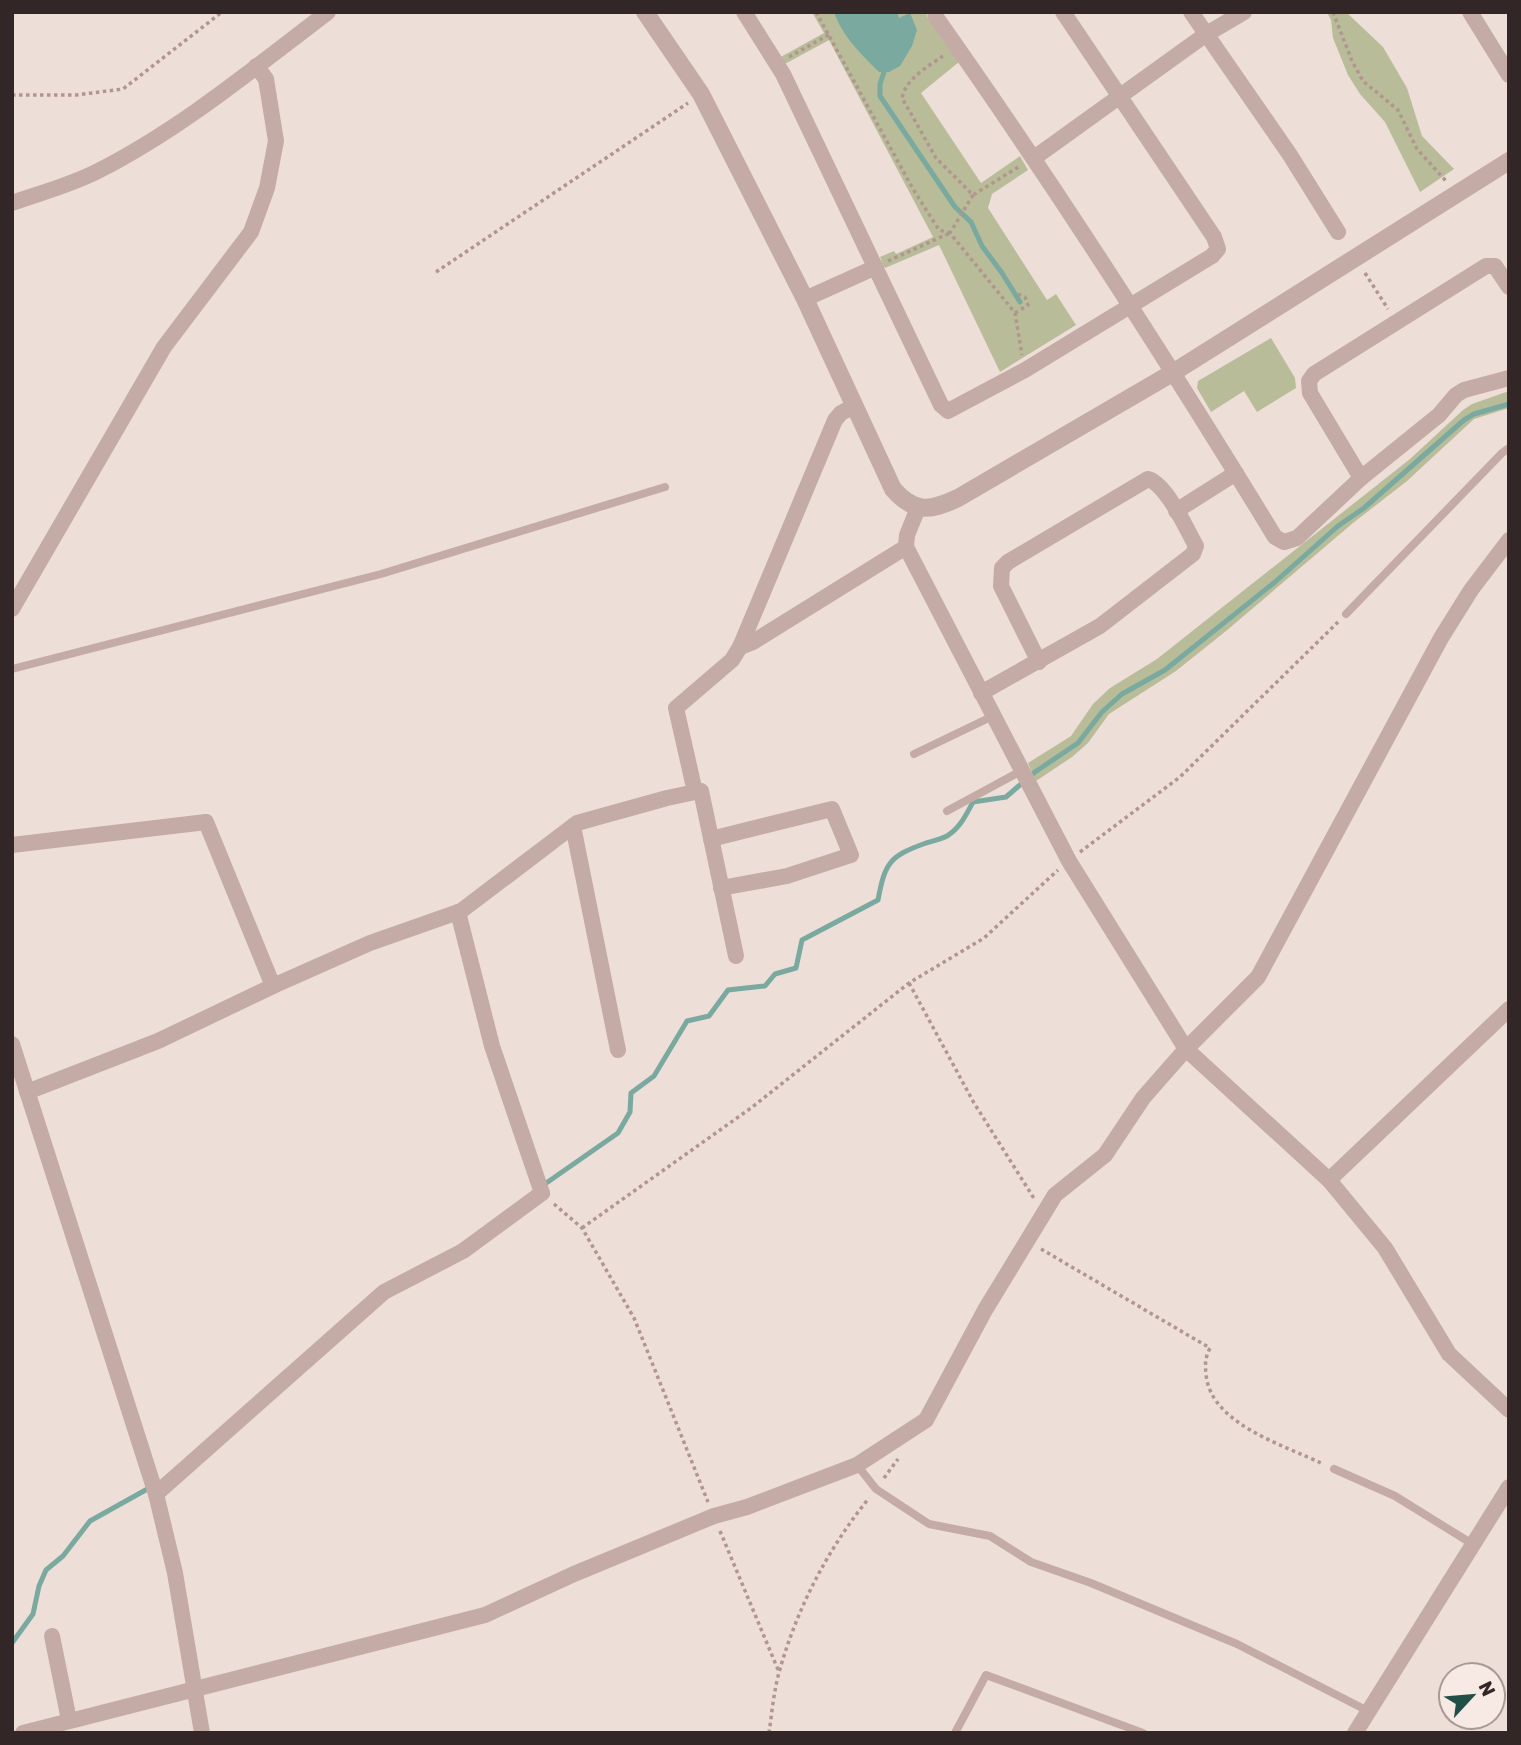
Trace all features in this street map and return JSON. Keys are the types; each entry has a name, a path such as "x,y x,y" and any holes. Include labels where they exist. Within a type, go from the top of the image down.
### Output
{"street":[{"path":"12,203 95,173 134,151 195,112 328,12"},
{"path":"645,12 701,94 805,299 893,489 902,500 918,508 930,509 958,498 1174,372 1509,161"},
{"path":"744,12 777,64 947,411 1025,370 1212,256 1218,249 1213,236 1121,95 1063,12"},
{"path":"935,12 936,18 1132,305 1275,537 1284,542 1297,538 1361,478 1439,415 1456,395 1464,390 1509,378"},
{"path":"1191,12 1290,155 1338,232"},
{"path":"1034,158 1205,35 1244,12"},
{"path":"1470,12 1509,75"},
{"path":"12,609 164,347 251,233 267,188 276,141 266,79 256,66"},
{"path":"1361,478 1310,393 1308,381 1314,374 1486,266 1494,266 1509,287"},
{"path":"805,299 876,267"},
{"path":"695,792 676,709 732,660 740,647 835,420 854,406"},
{"path":"1176,511 1236,473"},
{"path":"981,693 1039,662 1100,626 1193,554 1196,546 1176,511 1160,486 1148,478 1061,529 1002,568 1001,586 1039,662"},
{"path":"918,508 907,535 906,547 1069,861 1186,1049 1329,1180 1385,1248 1448,1354 1509,1410"},
{"path":"23,1733 485,1615 574,1574 714,1516 747,1507 857,1465 926,1420 985,1310 1055,1195 1105,1155 1143,1098 1186,1049 1258,977 1441,638 1471,590 1509,541"},
{"path":"740,647 753,642 906,547"},
{"path":"27,1091 158,1041 370,943 458,912 573,827 667,797 701,791 736,956"},
{"path":"711,839 832,808 851,855 787,876 721,888"},
{"path":"12,845 206,822 272,986"},
{"path":"573,827 618,1050"},
{"path":"156,1494 384,1292 463,1251 542,1193 492,1046 458,912"},
{"path":"1329,1180 1509,1010"},
{"path":"12,1044 156,1494 175,1573 202,1733"},
{"path":"1355,1733 1509,1488"},
{"path":"52,1636 69,1720"},
{"path":"86,1716 89,1733"}],"lane":[{"path":"1346,614 1509,448"},
{"path":"12,669 381,573 665,486"},
{"path":"914,754 993,716"},
{"path":"947,811 1021,771"},
{"path":"857,1465 876,1489 929,1524 990,1536 1031,1562 1091,1583 1237,1644 1368,1711"},
{"path":"1334,1469 1395,1496 1474,1545"},
{"path":"955,1733 986,1675 1143,1733"}],"path":[{"path":"12,95 76,95 123,89 222,12"},
{"path":"816,12 913,189 939,230 950,233 1015,313 1025,370"},
{"path":"1333,12 1352,61 1363,81 1398,110 1417,149 1447,181"},
{"path":"777,64 830,34"},
{"path":"957,47 929,65 904,88 902,98 936,158 973,195"},
{"path":"436,272 701,94"},
{"path":"876,267 950,233 973,195 1034,158"},
{"path":"1365,273 1396,322"},
{"path":"1015,313 1028,305 1025,297 1018,294"},
{"path":"582,1228 751,1108 909,983 984,938 1069,861 1180,777 1346,614"},
{"path":"909,983 974,1103 1043,1213"},
{"path":"542,1193 582,1228 634,1318 779,1672"},
{"path":"1027,1241 1210,1348 1205,1357 1206,1379 1213,1398 1225,1411 1239,1424 1334,1469"},
{"path":"769,1733 779,1672 798,1615 821,1567 855,1515 904,1450"}],"green space":[{"path":"812,12 926,12 959,62 921,93 981,183 1020,156 1028,170 992,194 988,208 1047,300 1056,294 1076,325 1000,372 939,245 885,268 880,257 894,251 896,254 933,237 829,40 783,65 779,58 824,33"},
{"path":"1327,12 1346,12 1383,47 1407,88 1422,136 1454,169 1420,192 1385,122 1360,94 1348,75 1333,38"},
{"path":"1271,338 1295,378 1296,388 1257,412 1244,391 1211,412 1197,388 1198,381"},
{"path":"1509,391 1509,408 1474,419 1407,481 1353,523 1226,631 1176,671 1109,714 1088,743 1036,781 1028,763 1071,736 1093,704 1110,688 1157,659 1410,459 1463,410 1472,404"}],"water":[{"path":"834,12 897,12 899,18 910,13 917,30 912,46 900,66 889,72 879,72 847,37"}],"waterway":[{"path":"884,72 880,96 955,207 971,222 982,246 1020,302"},
{"path":"542,1186 618,1133 630,1112 631,1093 654,1076 687,1021 709,1016 728,990 765,986 775,974 796,968 802,940 878,900 883,877 897,857 952,833 973,802 1006,797 1035,772 1078,743 1102,712 1122,694 1165,670 1275,582 1464,420 1474,414 1509,404"},
{"path":"12,1643 33,1614 39,1586 46,1570 63,1556 90,1521 151,1487"}]}
